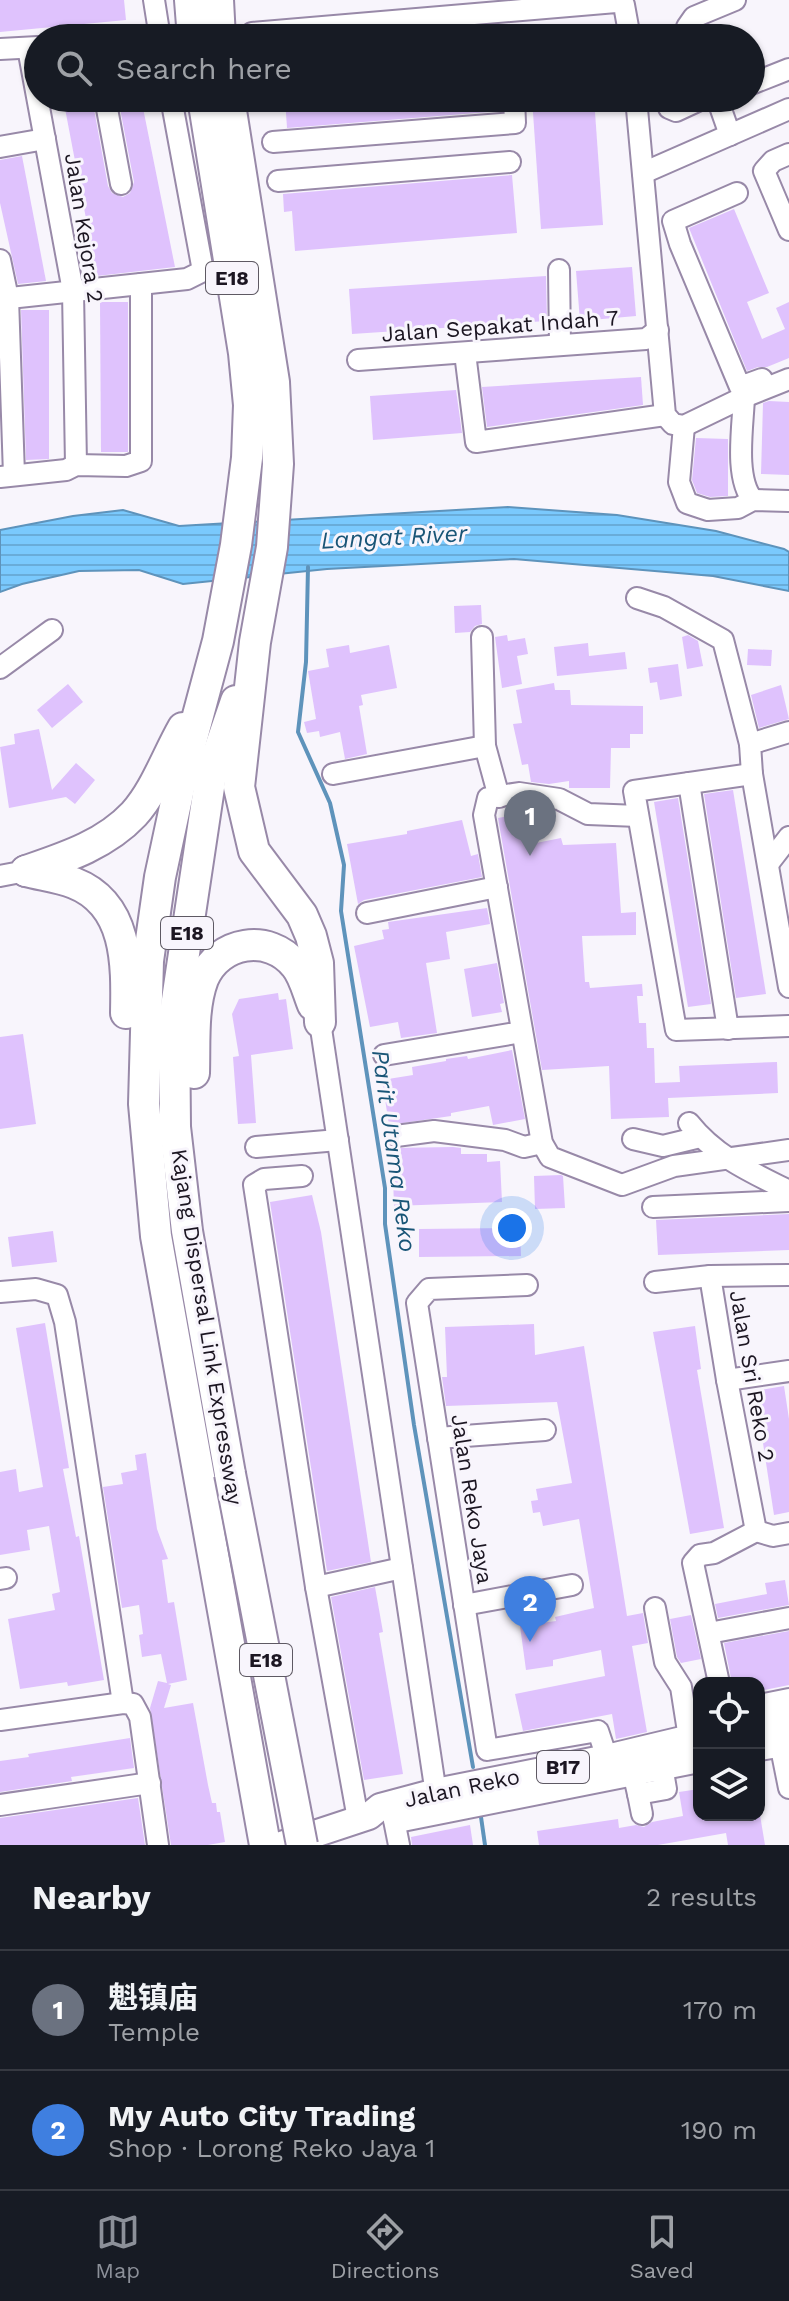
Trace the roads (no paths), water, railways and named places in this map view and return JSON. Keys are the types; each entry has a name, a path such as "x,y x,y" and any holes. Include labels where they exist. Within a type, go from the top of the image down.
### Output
{"highway":[{"path":"190,0 192,24"},
{"path":"218,0 219,24"},
{"name":"Kajang Dispersal Link Expressway","path":"205,112 244,353 249,405 247,458 236,545 218,641 181,779 160,877 148,961 144,1104 156,1236 265,1845"},
{"name":"Kajang Dispersal Link Expressway","path":"231,112 274,382 278,464 272,547 255,642 211,774 174,1020 175,1127 187,1231 230,1474 302,1845"},
{"path":"255,642 239,787 254,851 302,915 311,936 318,963 320,1022"},
{"path":"13,873 78,853 120,826 135,812 207,685"},
{"path":"13,873 74,883 91,892 118,924 125,951 129,1047 133,1074 144,1104"},
{"path":"187,1231 197,1003 204,977 220,956 240,946 264,945 281,951 297,966 320,1022"}],"main road":[{"name":"Jalan Reko","path":"438,1801 607,1758 693,1744"},
{"name":"Jalan Reko","path":"281,1845 380,1825 380,1807 636,1783 693,1746"}],"street":[{"path":"154,0 158,24"},
{"path":"689,24 694,17 735,0"},
{"path":"358,24 616,2 624,5 627,24"},
{"path":"0,49 24,48"},
{"path":"765,78 789,69"},
{"path":"643,173 789,109"},
{"name":"Jalan Kejora 2","path":"41,112 73,291 76,465"},
{"path":"108,112 121,184"},
{"path":"4,298 187,279 203,271 174,112"},
{"path":"273,142 515,123 515,112"},
{"path":"637,112 654,339 665,415 673,424 684,426 789,379"},
{"path":"721,112 730,135"},
{"path":"0,147 45,139"},
{"path":"789,154 773,161 764,171 789,230"},
{"path":"278,181 510,162"},
{"path":"737,193 673,221 740,387 789,368"},
{"path":"0,260 4,298 7,476 66,470 76,465 126,466 141,461 141,284"},
{"path":"559,270 560,345"},
{"name":"Jalan Sepakat Indah 7","path":"358,360 654,339"},
{"path":"465,353 476,442 665,415"},
{"path":"744,397 742,477 745,491 753,500"},
{"path":"684,426 679,482 687,503 708,510 738,508 753,500 789,501"},
{"path":"637,598 664,607 723,640 750,744 752,774 768,864 782,908 789,987"},
{"path":"0,668 52,630"},
{"path":"482,637 485,746 499,797"},
{"path":"750,744 789,732"},
{"path":"333,774 485,746"},
{"path":"752,774 634,791 676,1030 789,1026"},
{"path":"689,783 728,1029"},
{"path":"638,816 588,814 559,799 519,793 488,798 484,815 542,1143 550,1157 622,1185 674,1166 789,1150"},
{"path":"768,864 789,837"},
{"path":"367,913 497,887"},
{"path":"320,1022 438,1801"},
{"path":"384,1055 522,1032"},
{"path":"633,1139 663,1146 695,1130 727,1160 789,1191"},
{"path":"396,1136 434,1131 505,1140 524,1147 542,1143"},
{"path":"256,1147 338,1140"},
{"path":"302,1176 264,1179 254,1185 316,1587 380,1825"},
{"path":"653,1207 789,1201"},
{"path":"655,1282 710,1276 789,1275"},
{"name":"Jalan Sri Reko 2","path":"710,1276 756,1531"},
{"name":"Jalan Reko Jaya","path":"527,1285 429,1289 417,1303 487,1750 598,1731 607,1758"},
{"path":"0,1292 36,1289 57,1295 65,1322 123,1703"},
{"path":"727,1380 789,1371"},
{"path":"438,1438 545,1430"},
{"path":"718,1677 693,1563 700,1555 714,1553 756,1531 773,1536 789,1533"},
{"path":"316,1587 402,1568"},
{"path":"464,1605 572,1585"},
{"path":"655,1608 665,1662 681,1687 693,1733"},
{"path":"709,1633 789,1618"},
{"path":"765,1704 789,1699"},
{"path":"0,1720 133,1704 140,1717 158,1845"},
{"path":"779,1738 789,1788"},
{"path":"0,1805 150,1783"},
{"path":"636,1783 642,1814"}],"water":[{"name":"Langat River","path":"508,507 617,515 716,531 784,549 789,552 789,591 713,576 514,559 327,569 183,584 139,570 79,571 0,592 0,530 73,516 123,510 179,526"}],"waterway":[{"name":"Parit Utama Reko","path":"308,567 306,662 298,732 330,803 344,865 341,911 385,1188 385,1224 414,1425 473,1767"},
{"name":"Parit Utama Reko","path":"481,1817 485,1845"}],"place":[{"name":"魁镇庙","path":"530,856"},
{"name":"My Auto City Trading","path":"530,1642"}]}
